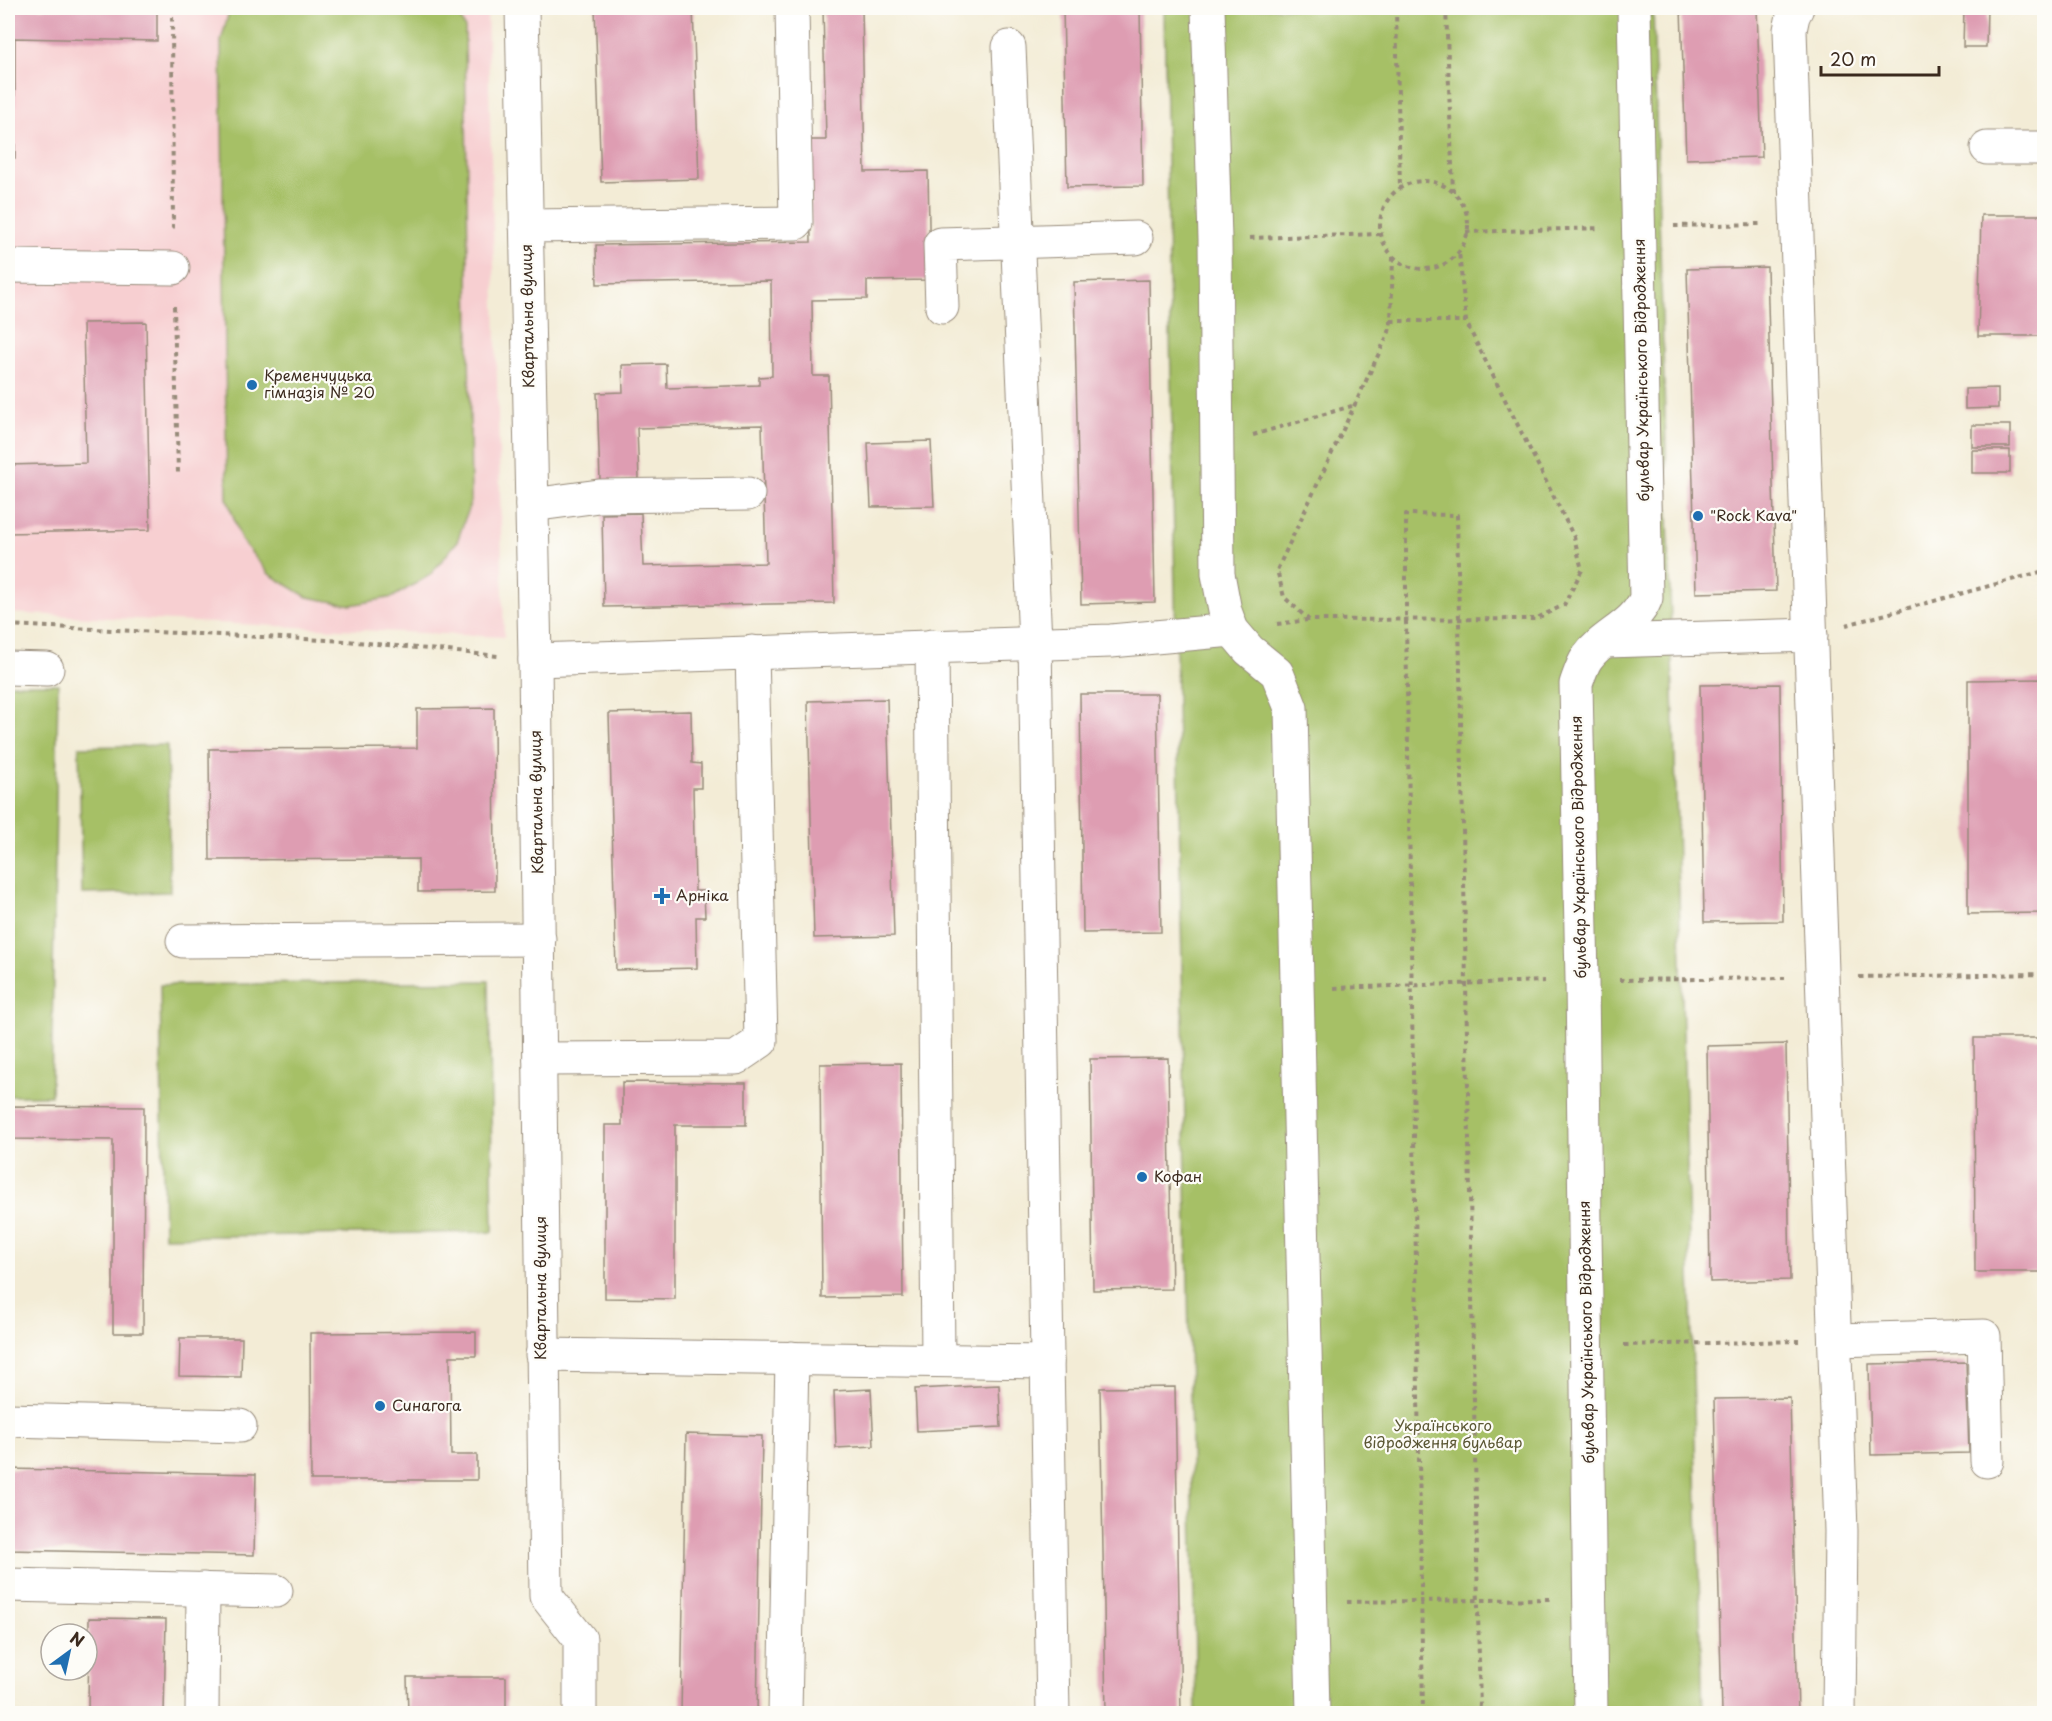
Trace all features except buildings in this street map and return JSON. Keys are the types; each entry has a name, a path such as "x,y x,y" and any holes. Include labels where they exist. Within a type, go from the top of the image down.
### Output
{"street":[{"name":"Квартальна вулиця","path":"522,8 535,660 546,1596 580,1640 580,1713"},
{"path":"526,226 796,222 792,8"},
{"path":"1208,8 1215,239 1218,574 1225,611 1233,630 1249,650 1277,674 1291,708 1312,1713"},
{"name":"бульвар Українського Відродження","path":"1591,1713 1576,684 1587,658 1642,609 1646,598 1635,8"},
{"path":"1797,8 1790,30 1841,1531 1839,1713"},
{"path":"1009,47 1035,642 1053,1713"},
{"path":"1987,148 2044,148"},
{"path":"942,307 940,244 1136,238"},
{"path":"8,266 173,268"},
{"path":"532,505 599,496 748,494"},
{"path":"535,660 1111,641 1233,630"},
{"path":"1605,641 1811,635"},
{"path":"932,646 938,1360"},
{"path":"540,1059 736,1058 761,1041 752,652"},
{"path":"8,668 47,669"},
{"path":"183,941 539,939"},
{"path":"1835,1340 1984,1336 1988,1461"},
{"path":"542,1354 1047,1362"},
{"path":"784,1713 792,1358"},
{"path":"8,1420 240,1426"},
{"path":"8,1585 276,1591"},
{"path":"202,1713 203,1589"}],"path":[{"path":"1396,8 1400,188"},
{"path":"1446,8 1453,192"},
{"path":"1424,181 1440,184 1453,192 1464,208 1468,225 1465,242 1459,252 1441,266 1424,269 1407,266 1393,257 1383,242 1380,225 1383,209 1392,194 1400,188 1424,181"},
{"path":"1215,239 1382,234"},
{"path":"1393,257 1389,332 1276,570 1284,597 1309,620 1535,619 1564,605 1582,570 1574,537 1466,321 1459,252"},
{"path":"1391,321 1466,321"},
{"path":"1217,445 1353,406"},
{"path":"1423,1713 1406,621 1407,514 1457,515 1480,1713"},
{"path":"1811,635 2044,571"},
{"path":"8,625 347,641 535,660"},
{"path":"1297,989 1582,980"},
{"path":"1587,1346 1835,1340"},
{"path":"1310,1602 1590,1599"}],"shaded area":[{"name":"Кременчуцька гімназія № 20","path":"157,8 487,8 504,637 8,613 8,158 14,158 15,38 157,40"}],"green space":[{"path":"230,8 456,8 465,28 471,501 457,542 430,575 393,597 351,605 307,597 269,574 241,540 227,498 221,41"},
{"name":"Українського відродження бульвар","path":"1164,8 1653,8 1703,1713 1196,1713"},
{"path":"8,684 58,684 51,1096 8,1096"},
{"path":"167,745 170,892 82,894 79,747"},
{"path":"489,981 493,1232 164,1237 160,985"}],"place":[{"name":"Кременчуцька гімназія № 20","path":"252,385"},
{"name":"\"Rock Kava\"","path":"1698,516"},
{"name":"Арніка","path":"662,896"},
{"name":"Кофан","path":"1142,1177"},
{"name":"Синагога","path":"380,1406"}]}
